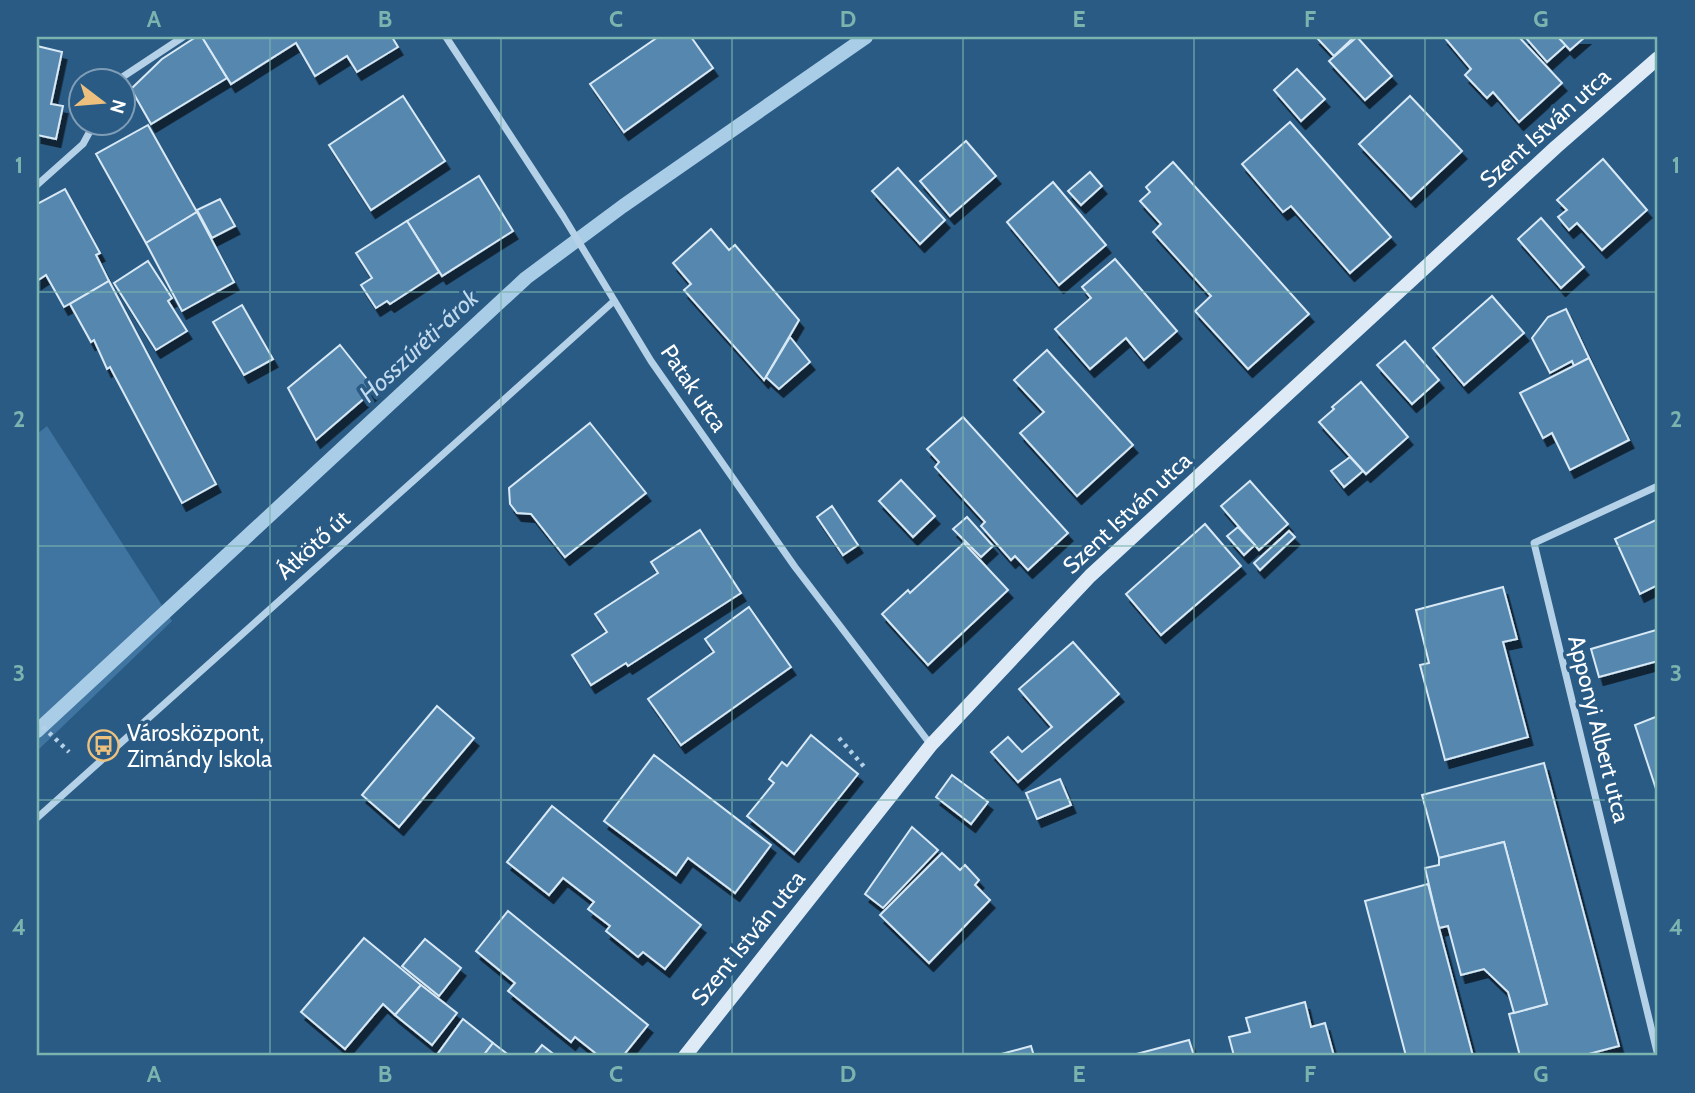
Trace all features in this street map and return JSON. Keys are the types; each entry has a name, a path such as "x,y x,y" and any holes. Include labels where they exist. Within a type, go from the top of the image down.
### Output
{"main road":[{"name":"Szent István utca","path":"685,1056 931,746 1090,576 1556,147 1658,58"}],"street":[{"path":"136,68 183,37"},
{"name":"Patak utca","path":"446,37 563,216 651,360 795,567 931,746"},
{"path":"452,45 456,37"},
{"path":"37,185 83,144 87,136"},
{"name":"Átkötő út","path":"37,818 614,300"},
{"name":"Apponyi Albert utca","path":"1658,486 1534,543 1658,1056"}],"path":[{"path":"37,721 55,740"},
{"path":"839,738 866,769"}],"shaded area":[{"path":"47,426 172,621 37,751 37,434"}],"building":[{"path":"196,37 202,37 227,78 151,124 136,98 136,84 162,59"},
{"path":"202,37 392,37 398,47 357,72 347,56 315,76 296,43 231,84"},
{"path":"658,37 691,37 713,68 624,132 590,84"},
{"path":"1316,37 1352,37 1353,38 1334,56"},
{"path":"1357,37 1392,76 1365,100 1329,61"},
{"path":"1444,37 1519,37 1562,83 1519,122 1493,92 1487,98 1465,75 1471,69"},
{"path":"1525,37 1558,37 1566,45 1547,62"},
{"path":"1558,37 1585,37 1570,50"},
{"path":"37,46 62,52 51,104 63,106 56,139 37,135"},
{"path":"1297,69 1325,99 1301,121 1274,90"},
{"path":"403,96 445,161 371,210 329,145"},
{"path":"1410,96 1462,151 1411,199 1359,144"},
{"path":"1290,122 1391,237 1350,273 1291,206 1283,212 1242,164"},
{"path":"148,125 197,212 146,243 96,154 128,136 136,136 136,132"},
{"path":"966,141 996,176 950,216 920,181"},
{"path":"1603,159 1647,210 1602,250 1577,223 1569,230 1558,217 1567,210 1557,200"},
{"path":"1173,162 1309,314 1248,369 1195,311 1211,296 1153,232 1161,224 1140,201 1150,192 1146,187"},
{"path":"898,168 945,220 920,244 872,191"},
{"path":"1090,172 1102,186 1081,205 1068,191"},
{"path":"479,176 513,231 442,276 407,221"},
{"path":"1053,182 1106,245 1059,285 1007,222"},
{"path":"65,189 100,253 96,255 109,281 64,307 46,275 37,281 37,204"},
{"path":"220,199 235,226 212,238 197,210"},
{"path":"197,212 234,282 182,311 146,243"},
{"path":"1541,218 1584,267 1561,288 1518,239"},
{"path":"407,221 439,272 390,304 387,301 376,308 361,285 372,278 356,253"},
{"path":"711,229 729,250 735,245 799,320 764,380 684,290 691,284 673,263"},
{"path":"1115,259 1177,331 1144,360 1126,338 1090,369 1055,329 1091,298 1082,287"},
{"path":"148,261 172,298 168,301 187,331 156,350 114,283"},
{"path":"109,281 216,484 182,503 110,367 107,369 94,340 91,342 70,304"},
{"path":"1492,296 1524,333 1464,385 1433,348"},
{"path":"242,305 273,359 244,375 213,322"},
{"path":"1566,309 1589,358 1574,366 1572,361 1550,373 1532,338 1548,317"},
{"path":"790,337 810,362 779,389 766,377"},
{"path":"1405,341 1439,380 1412,404 1377,365"},
{"path":"340,345 375,389 316,440 288,388"},
{"path":"1047,350 1133,445 1077,496 1020,433 1044,412 1014,380"},
{"path":"1589,358 1629,440 1570,470 1552,433 1543,438 1520,393"},
{"path":"1361,382 1408,437 1366,474 1319,422"},
{"path":"963,417 1068,533 1028,570 1015,556 1011,560 981,526 985,522 935,467 939,462 927,449"},
{"path":"590,423 646,493 565,557 531,514 517,513 510,504 509,488"},
{"path":"1350,457 1363,471 1344,487 1331,471"},
{"path":"901,480 935,516 913,537 879,501"},
{"path":"1250,481 1288,524 1259,550 1221,506"},
{"path":"832,506 858,545 843,555 817,517"},
{"path":"967,517 993,546 981,557 953,529"},
{"path":"1658,519 1658,585 1640,594 1615,539"},
{"path":"1205,524 1241,566 1161,635 1126,594"},
{"path":"1238,527 1255,545 1244,555 1227,536"},
{"path":"700,530 741,593 628,666 626,663 591,685 572,655 607,632 595,614 658,573 651,562"},
{"path":"1289,531 1295,537 1260,570 1254,563"},
{"path":"964,543 1008,590 928,665 882,614 908,590 910,593"},
{"path":"1503,587 1517,639 1503,642 1528,737 1445,760 1420,665 1429,663 1416,610"},
{"path":"749,607 791,667 681,745 648,699 714,652 705,639"},
{"path":"1656,630 1658,661 1599,677 1591,649"},
{"path":"1073,642 1119,694 1018,782 991,752 1008,737 1022,752 1052,727 1019,689"},
{"path":"437,706 474,738 399,827 362,795"},
{"path":"1658,716 1658,795 1635,725"},
{"path":"811,735 858,774 794,854 747,816 774,783 769,779 782,762 787,766"},
{"path":"654,755 771,845 735,893 688,858 676,875 604,821"},
{"path":"1544,763 1619,1046 1581,1056 1520,1056 1509,1014 1547,1004 1504,842 1439,858 1422,795"},
{"path":"952,775 988,802 971,824 936,797"},
{"path":"1060,779 1071,805 1037,819 1026,793"},
{"path":"552,806 701,925 665,969 643,952 638,957 606,931 610,926 588,909 594,902 563,878 549,895 507,862"},
{"path":"912,827 938,850 883,908 865,894"},
{"path":"1504,842 1547,1004 1514,1013 1508,992 1484,969 1461,975 1448,926 1439,928 1425,868 1439,865 1439,858"},
{"path":"942,853 960,870 965,865 979,880 975,885 990,900 929,963 880,915"},
{"path":"1428,884 1473,1056 1406,1056 1365,901"},
{"path":"508,911 648,1025 623,1056 599,1056 575,1037 571,1042 508,991 515,983 476,951"},
{"path":"364,938 421,985 395,1015 383,1004 345,1049 301,1012"},
{"path":"425,939 461,968 439,996 402,966"},
{"path":"421,985 457,1013 432,1045 395,1015"},
{"path":"1305,1002 1311,1027 1325,1023 1334,1056 1234,1056 1229,1037 1250,1032 1246,1018"},
{"path":"463,1019 493,1043 483,1056 436,1056"},
{"path":"1189,1040 1194,1056 1129,1056"},
{"path":"493,1043 510,1056 483,1056"},
{"path":"542,1045 556,1056 533,1056"},
{"path":"1031,1046 1034,1056 994,1056"}],"waterway":[{"name":"Hosszúréti-árok","path":"37,731 526,278 623,206 866,37"}],"place":[{"name":"Városközpont, Zimándy Iskola","path":"104,746"}]}
